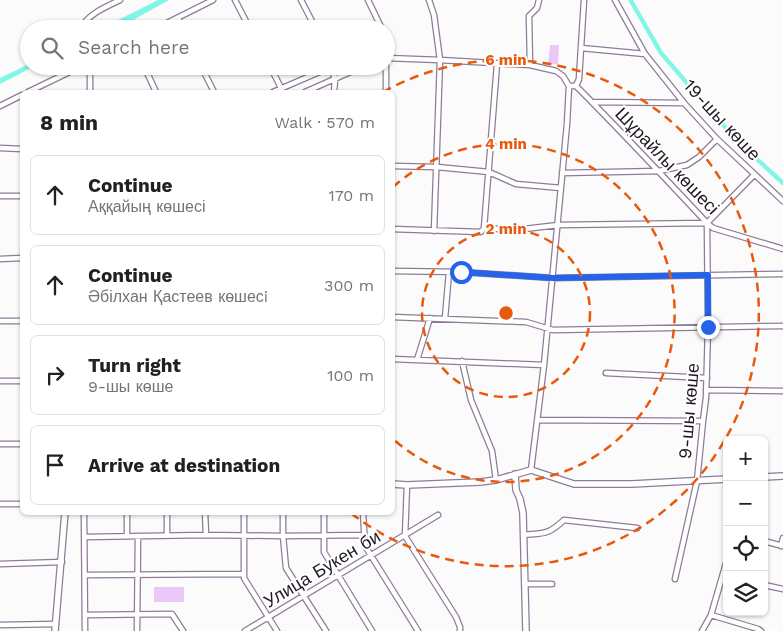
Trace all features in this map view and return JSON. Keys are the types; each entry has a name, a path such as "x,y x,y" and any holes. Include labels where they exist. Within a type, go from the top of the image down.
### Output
{"street":[{"path":"86,20 93,14 120,0"},
{"path":"174,20 213,0"},
{"path":"235,0 245,20"},
{"path":"301,0 311,20"},
{"path":"368,0 378,20"},
{"path":"429,0 434,15 440,60 434,230"},
{"path":"530,66 529,16 537,8 539,0"},
{"path":"569,86 576,86 579,79 584,0"},
{"name":"19-шы көше","path":"615,0 645,54 684,103 717,139 783,201"},
{"path":"581,48 645,54"},
{"path":"395,58 530,66 556,71 563,76 569,86 553,278 531,470"},
{"path":"395,229 482,232 484,228 489,172 497,64"},
{"path":"32,90 63,75"},
{"path":"90,75 90,90"},
{"path":"148,75 155,90"},
{"path":"206,75 213,90"},
{"path":"275,75 282,88"},
{"path":"278,90 312,75"},
{"path":"333,75 334,90"},
{"path":"309,90 345,75"},
{"path":"386,75 386,90"},
{"name":"Шұрайлы көшесі","path":"576,86 713,228 783,249"},
{"path":"0,106 20,96"},
{"path":"592,102 684,103"},
{"path":"562,173 659,171 687,165 699,157 717,139"},
{"path":"0,148 20,148"},
{"path":"395,166 489,172 516,184 561,188"},
{"path":"484,228 516,230 558,225 707,223 754,175"},
{"path":"0,196 20,196"},
{"name":"9-шы көше","path":"675,579 697,481 706,390 708,327 707,223"},
{"path":"0,259 20,258"},
{"path":"395,270 553,278 783,274"},
{"path":"445,318 449,272"},
{"path":"395,317 526,322 553,330 783,326"},
{"path":"417,360 430,318"},
{"path":"0,321 20,321"},
{"path":"395,359 544,364"},
{"path":"462,362 471,400 492,451 496,480"},
{"path":"606,373 707,378"},
{"path":"0,382 20,381"},
{"path":"706,390 783,391"},
{"path":"538,420 703,421"},
{"path":"0,444 20,444"},
{"path":"395,484 480,482 496,480 531,470 576,484 632,484 723,478"},
{"path":"515,474 516,490 523,513 526,631"},
{"path":"768,476 783,476"},
{"path":"407,485 405,536 456,617 460,631"},
{"path":"0,504 20,504"},
{"path":"55,631 65,515"},
{"path":"84,515 85,631"},
{"path":"127,515 127,536"},
{"path":"166,515 167,536"},
{"path":"206,515 206,535"},
{"path":"244,515 244,579 277,631"},
{"path":"283,515 286,568 326,631"},
{"path":"324,515 324,552 372,631"},
{"path":"363,515 365,546 418,631"},
{"name":"Улица Букен би","path":"245,631 438,515"},
{"path":"524,535 547,533 564,520 637,528"},
{"path":"84,537 364,535"},
{"path":"138,536 138,631"},
{"path":"768,543 782,546 783,538"},
{"path":"0,564 62,562"},
{"path":"702,631 711,615 724,571"},
{"path":"85,575 244,574"},
{"path":"525,584 552,584"},
{"path":"768,586 783,589"},
{"path":"85,615 172,614 183,631"},
{"path":"711,615 761,631"},
{"path":"0,625 56,624"}],"shaded area":[{"path":"158,0 169,0 133,20 118,20"},
{"path":"628,0 633,0 663,52 738,139 783,180 783,186 735,142 659,54"},
{"path":"550,45 559,45 558,64 548,64"},
{"path":"20,68 20,74 0,84 0,78"},
{"path":"154,587 184,587 184,602 154,602"}],"route":[{"path":"461,272 553,278 708,275 708,327"}]}
